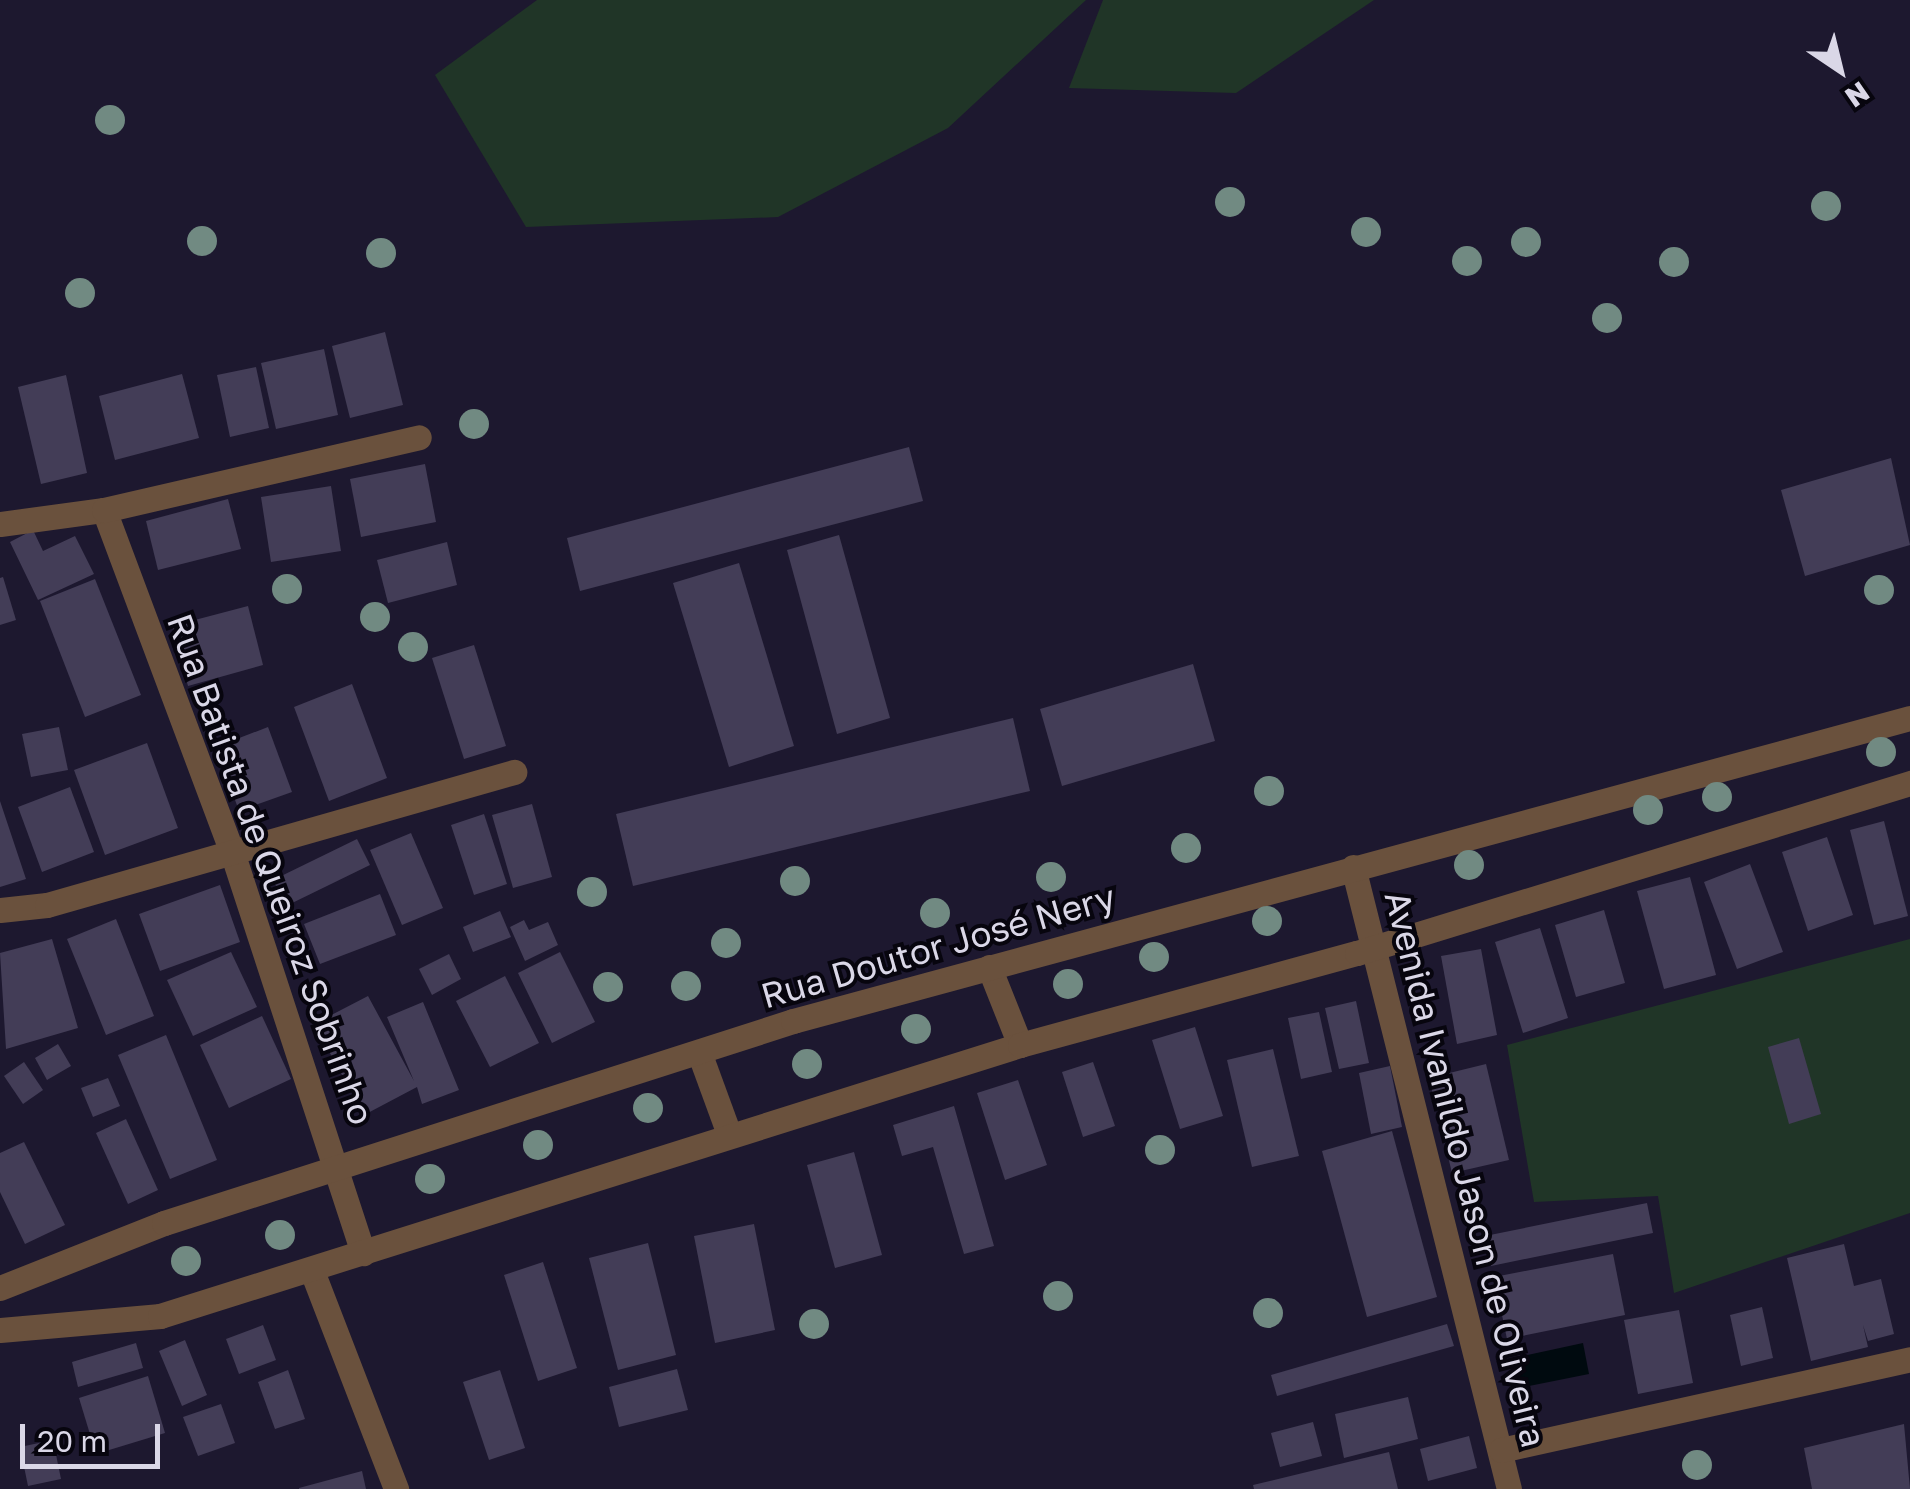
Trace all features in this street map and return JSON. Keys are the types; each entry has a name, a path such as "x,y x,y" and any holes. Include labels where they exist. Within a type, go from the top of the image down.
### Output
{"street":[{"path":"0,524 104,510 418,437"},
{"name":"Rua Batista de Queiroz Sobrinho","path":"104,510 232,855 340,1167 363,1253"},
{"name":"Rua Doutor José Nery","path":"0,1288 164,1223 699,1052 1353,866 1910,718"},
{"path":"0,910 46,905 514,772"},
{"path":"0,1330 160,1316 1020,1045 1378,947 1910,783"},
{"name":"Avenida Ivanildo Jason de Oliveira","path":"1353,866 1378,947 1509,1489"},
{"path":"990,967 1020,1045"},
{"path":"699,1052 729,1134"},
{"path":"312,1271 396,1489"},
{"path":"1501,1450 1910,1359"}],"green space":[{"path":"537,0 1086,0 948,128 778,217 526,227 435,75"},
{"path":"1103,0 1374,0 1236,93 1069,88"},
{"path":"1910,939 1910,1213 1674,1293 1658,1196 1534,1202 1507,1045"}],"shaded area":[{"path":"1583,1343 1589,1374 1519,1388 1513,1358"}],"building":[{"path":"385,332 403,405 350,418 332,346"},
{"path":"324,349 338,415 276,429 261,363"},
{"path":"256,367 269,428 230,437 217,375"},
{"path":"182,374 199,438 115,460 99,396"},
{"path":"66,375 87,473 41,484 18,387"},
{"path":"909,447 923,501 580,591 567,538"},
{"path":"1891,458 1910,545 1805,576 1781,490"},
{"path":"425,464 436,522 361,537 350,479"},
{"path":"331,486 341,551 271,562 261,497"},
{"path":"228,499 241,549 158,570 146,521"},
{"path":"33,530 43,551 75,536 94,574 38,600 10,542"},
{"path":"839,535 890,718 837,734 787,550"},
{"path":"447,542 457,585 388,603 377,560"},
{"path":"739,563 794,746 729,767 673,583"},
{"path":"3,577 16,620 0,625 0,578"},
{"path":"95,579 141,695 85,717 40,601"},
{"path":"248,606 263,665 188,686 172,626"},
{"path":"474,645 506,746 464,759 432,658"},
{"path":"1193,664 1215,741 1062,786 1040,709"},
{"path":"352,684 387,778 329,801 294,707"},
{"path":"1013,718 1030,791 633,886 616,814"},
{"path":"59,727 68,770 31,777 22,734"},
{"path":"268,727 292,792 239,811 216,747"},
{"path":"147,743 178,828 105,855 74,770"},
{"path":"70,787 94,852 42,872 18,807"},
{"path":"0,801 26,879 0,887"},
{"path":"532,804 552,877 513,888 492,815"},
{"path":"484,814 507,884 474,895 451,825"},
{"path":"1884,821 1908,916 1874,925 1850,830"},
{"path":"411,833 443,908 402,925 370,850"},
{"path":"1827,837 1853,915 1808,931 1782,852"},
{"path":"357,839 370,865 286,906 273,880"},
{"path":"1750,864 1783,952 1737,969 1704,882"},
{"path":"1690,877 1716,975 1664,989 1637,891"},
{"path":"220,885 240,942 160,971 139,914"},
{"path":"380,894 396,935 320,964 304,924"},
{"path":"1604,910 1625,983 1576,997 1555,925"},
{"path":"500,911 511,937 473,952 463,927"},
{"path":"116,919 154,1016 106,1035 67,939"},
{"path":"524,920 529,930 548,922 558,945 525,961 510,927"},
{"path":"1540,928 1568,1018 1523,1033 1495,942"},
{"path":"52,939 78,1028 6,1049 0,953"},
{"path":"1481,949 1497,1035 1457,1044 1441,956"},
{"path":"231,952 257,1007 193,1036 167,980"},
{"path":"560,952 595,1022 552,1043 518,973"},
{"path":"449,954 461,979 432,995 419,969"},
{"path":"505,976 539,1043 490,1067 456,1001"},
{"path":"368,996 414,1081 387,1017 423,1002 459,1090 422,1104 417,1087 364,1115 314,1024"},
{"path":"1356,1001 1369,1063 1339,1069 1325,1008"},
{"path":"1319,1012 1332,1072 1301,1079 1288,1018"},
{"path":"262,1016 291,1079 229,1108 200,1045"},
{"path":"1195,1027 1223,1116 1180,1129 1152,1040"},
{"path":"166,1035 217,1160 170,1179 118,1055"},
{"path":"1799,1038 1821,1114 1789,1124 1768,1047"},
{"path":"58,1044 71,1066 47,1080 35,1058"},
{"path":"1273,1049 1299,1156 1252,1167 1227,1060"},
{"path":"24,1062 43,1090 23,1104 4,1076"},
{"path":"1093,1062 1115,1126 1083,1137 1062,1072"},
{"path":"1486,1064 1509,1160 1452,1173 1429,1078"},
{"path":"1390,1066 1402,1127 1371,1134 1359,1073"},
{"path":"108,1078 120,1106 93,1117 81,1088"},
{"path":"1018,1080 1047,1165 1005,1180 977,1093"},
{"path":"954,1106 994,1246 964,1254 933,1147 902,1156 893,1125"},
{"path":"126,1119 158,1190 128,1204 96,1133"},
{"path":"1392,1131 1437,1297 1367,1317 1322,1151"},
{"path":"24,1142 65,1225 25,1244 0,1192 0,1153"},
{"path":"854,1152 882,1255 835,1268 807,1165"},
{"path":"1647,1203 1653,1233 1491,1266 1485,1236"},
{"path":"754,1224 775,1330 715,1343 694,1236"},
{"path":"648,1243 676,1355 618,1370 589,1258"},
{"path":"1844,1244 1854,1286 1881,1279 1894,1334 1868,1341 1863,1325 1868,1347 1811,1361 1787,1258"},
{"path":"1613,1254 1625,1315 1507,1339 1494,1277"},
{"path":"543,1262 577,1368 538,1381 504,1275"},
{"path":"1762,1307 1773,1358 1741,1366 1730,1315"},
{"path":"1679,1310 1693,1383 1638,1394 1624,1320"},
{"path":"1447,1324 1454,1346 1277,1396 1271,1375"},
{"path":"263,1325 276,1360 239,1374 226,1339"},
{"path":"185,1340 207,1395 182,1406 159,1351"},
{"path":"136,1343 143,1368 78,1387 72,1362"},
{"path":"677,1369 688,1410 619,1427 609,1387"},
{"path":"288,1370 305,1419 275,1429 258,1382"},
{"path":"500,1370 525,1448 489,1460 463,1382"},
{"path":"148,1376 165,1433 96,1454 79,1398"},
{"path":"1408,1397 1418,1439 1344,1458 1335,1414"},
{"path":"221,1404 235,1443 198,1456 183,1417"},
{"path":"1313,1422 1322,1456 1280,1467 1271,1433"},
{"path":"1904,1424 1910,1489 1812,1489 1804,1448"},
{"path":"1469,1436 1477,1468 1428,1481 1420,1449"},
{"path":"53,1440 61,1479 28,1486 20,1447"},
{"path":"1389,1452 1398,1489 1254,1489 1253,1485"},
{"path":"362,1471 366,1489 299,1489 299,1488"}]}
